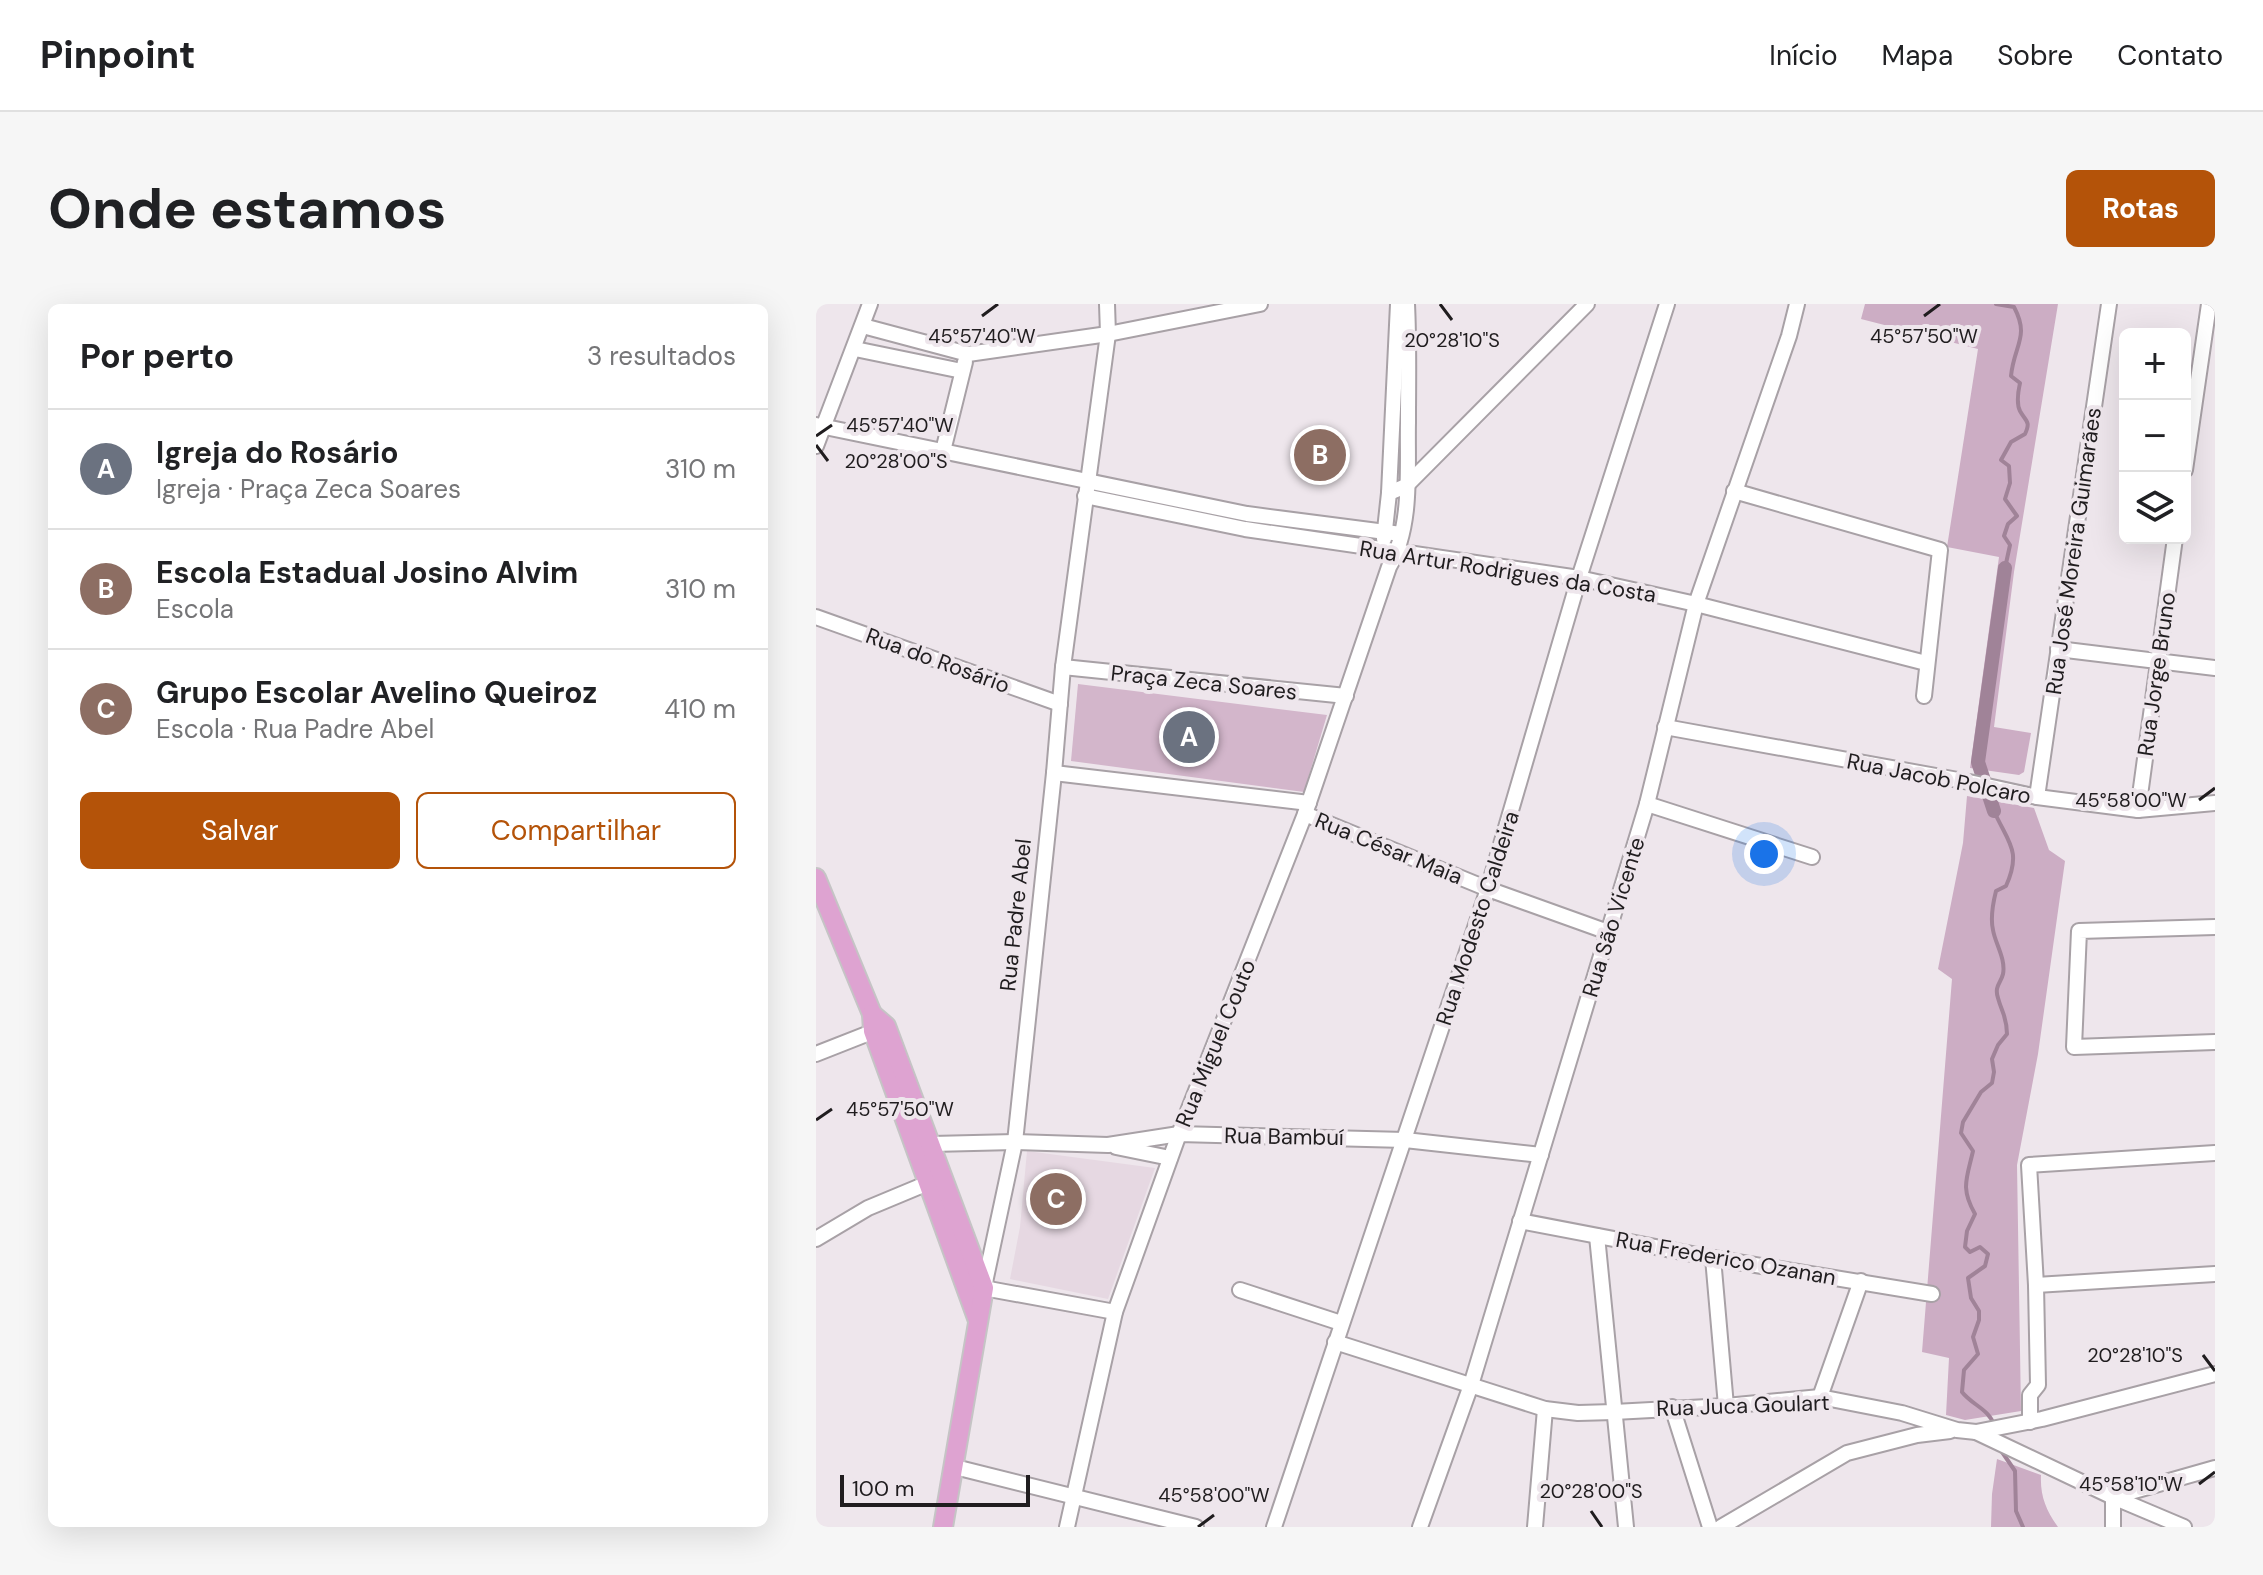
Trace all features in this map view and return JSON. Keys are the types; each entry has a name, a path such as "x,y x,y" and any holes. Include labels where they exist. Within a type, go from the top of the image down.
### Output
{"main road":[{"path":"816,878 822,910 932,1144 984,1288"},
{"path":"877,1024 928,1183 978,1321"},
{"name":"Rua Padre Abel","path":"943,1527 984,1288"}],"street":[{"path":"816,446 820,425 855,349 870,304"},
{"name":"Rua Padre Abel","path":"984,1288 1015,1142 1063,667 1108,334 1107,304"},
{"path":"863,326 968,354 1108,334 1260,304"},
{"name":"Rua Miguel Couto","path":"1391,552 1385,533 1398,304"},
{"name":"Rua Miguel Couto","path":"1067,1527 1115,1312 1179,1134 1307,808 1389,567 1391,552 1401,534 1406,486 1407,304"},
{"path":"1389,493 1406,486 1587,304"},
{"name":"Rua Modesto Caldeira","path":"1274,1527 1488,889 1579,578 1667,304"},
{"name":"Rua São Vicente","path":"1425,1526 1471,1385 1647,804 1696,604 1789,336 1797,304"},
{"name":"Rua José Moreira Guimarães","path":"2037,797 2109,304"},
{"path":"2191,433 2212,304"},
{"path":"855,349 962,371"},
{"path":"943,451 968,354"},
{"name":"Rua Artur Rodrigues da Costa","path":"820,425 943,451 1086,489 1391,552 1579,578 1696,604 1926,663"},
{"path":"1390,447 1398,453 1407,444 1422,457 1433,460"},
{"path":"1734,491 1940,550 1924,696"},
{"name":"Rua Artur Rodrigues da Costa","path":"1246,522 1401,534"},
{"name":"Rua Jorge Bruno","path":"2138,810 2174,544"},
{"name":"Rua do Rosário","path":"816,617 1060,704"},
{"path":"2058,649 2215,668"},
{"name":"Praça Zeca Soares","path":"1063,667 1346,696"},
{"name":"Rua Jacob Polcaro","path":"1665,727 2037,797 2138,810 2215,803"},
{"path":"1054,773 1307,808"},
{"path":"1647,804 1812,857"},
{"name":"Rua César Maia","path":"1307,808 1488,889 1608,932"},
{"path":"2215,927 2079,931 2074,1047 2215,1042"},
{"path":"816,1054 877,1024"},
{"name":"Rua Bambuí","path":"932,1144 1015,1142 1108,1145 1179,1134 1405,1140 1541,1155"},
{"path":"816,1239 868,1208 928,1183 932,1144"},
{"path":"1108,1145 1170,1158"},
{"path":"2025,1455 2012,1436 2024,1423 2038,1385 2029,1165 2215,1153"},
{"name":"Rua Frederico Ozanan","path":"1520,1221 1713,1258 1932,1294"},
{"path":"1597,1236 1626,1527"},
{"path":"1713,1258 1726,1406"},
{"path":"2036,1285 2215,1274"},
{"path":"1820,1397 1861,1281"},
{"path":"965,1284 1115,1312"},
{"path":"1240,1290 1341,1323"},
{"name":"Rua Juca Goulart","path":"1335,1342 1545,1409 1578,1413 1614,1412 1820,1397 1902,1413 1957,1430 1976,1432 2184,1527"},
{"path":"1976,1432 2024,1423 2215,1374"},
{"path":"1672,1407 1710,1527"},
{"path":"1535,1527 1545,1409"},
{"path":"1722,1527 1847,1453 1917,1435 1957,1430"},
{"path":"955,1467 1074,1495 1173,1524 1196,1527"},
{"path":"2113,1527 2113,1497 2215,1468"}],"shaded area":[{"path":"1865,304 2058,304 2014,572 1994,727 2031,733 2024,772 2019,775 1970,768 1999,557 1947,547 1978,349 1861,319"},
{"path":"1078,684 1327,715 1304,792 1071,761"},
{"path":"1967,796 2034,808 2049,850 2065,861 2038,1054 2017,1165 2021,1411 1965,1420 1946,1415 1949,1358 1922,1352 1952,979 1938,969 1963,843"},
{"path":"1027,1151 1155,1168 1108,1299 1010,1279 1020,1227"},
{"path":"1997,1459 2041,1475 2045,1502 2058,1527 1991,1527"}],"waterway":[{"path":"1996,304 2014,307 2019,317 2021,334 2011,376 2020,383 2018,405 2028,424 2025,434 2011,442 2001,460 2009,466 2010,483 2005,499 2017,516 2008,524 2004,536 2010,545 2005,568"},
{"path":"1994,811 1978,762 2005,568"},
{"path":"1994,811 2013,855 2011,874 2006,886 1996,891 1992,915 1994,935 2003,963 1997,994 2007,1034 1992,1059 1992,1083 1981,1092 1963,1122 1961,1133 1973,1151 1966,1190 1975,1214 1967,1231 1965,1247 1970,1252 1980,1247 1988,1254 1985,1266 1968,1278 1971,1298 1979,1311 1973,1337 1978,1354 1964,1370 1962,1392 1988,1415 1994,1425"},
{"path":"2000,1449 2015,1471 2016,1511 2023,1527"}],"place":[{"name":"Escola Estadual Josino Alvim","path":"1320,455"},
{"name":"Igreja do Rosário","path":"1189,737"},
{"name":"Grupo Escolar Avelino Queiroz","path":"1056,1199"}]}
